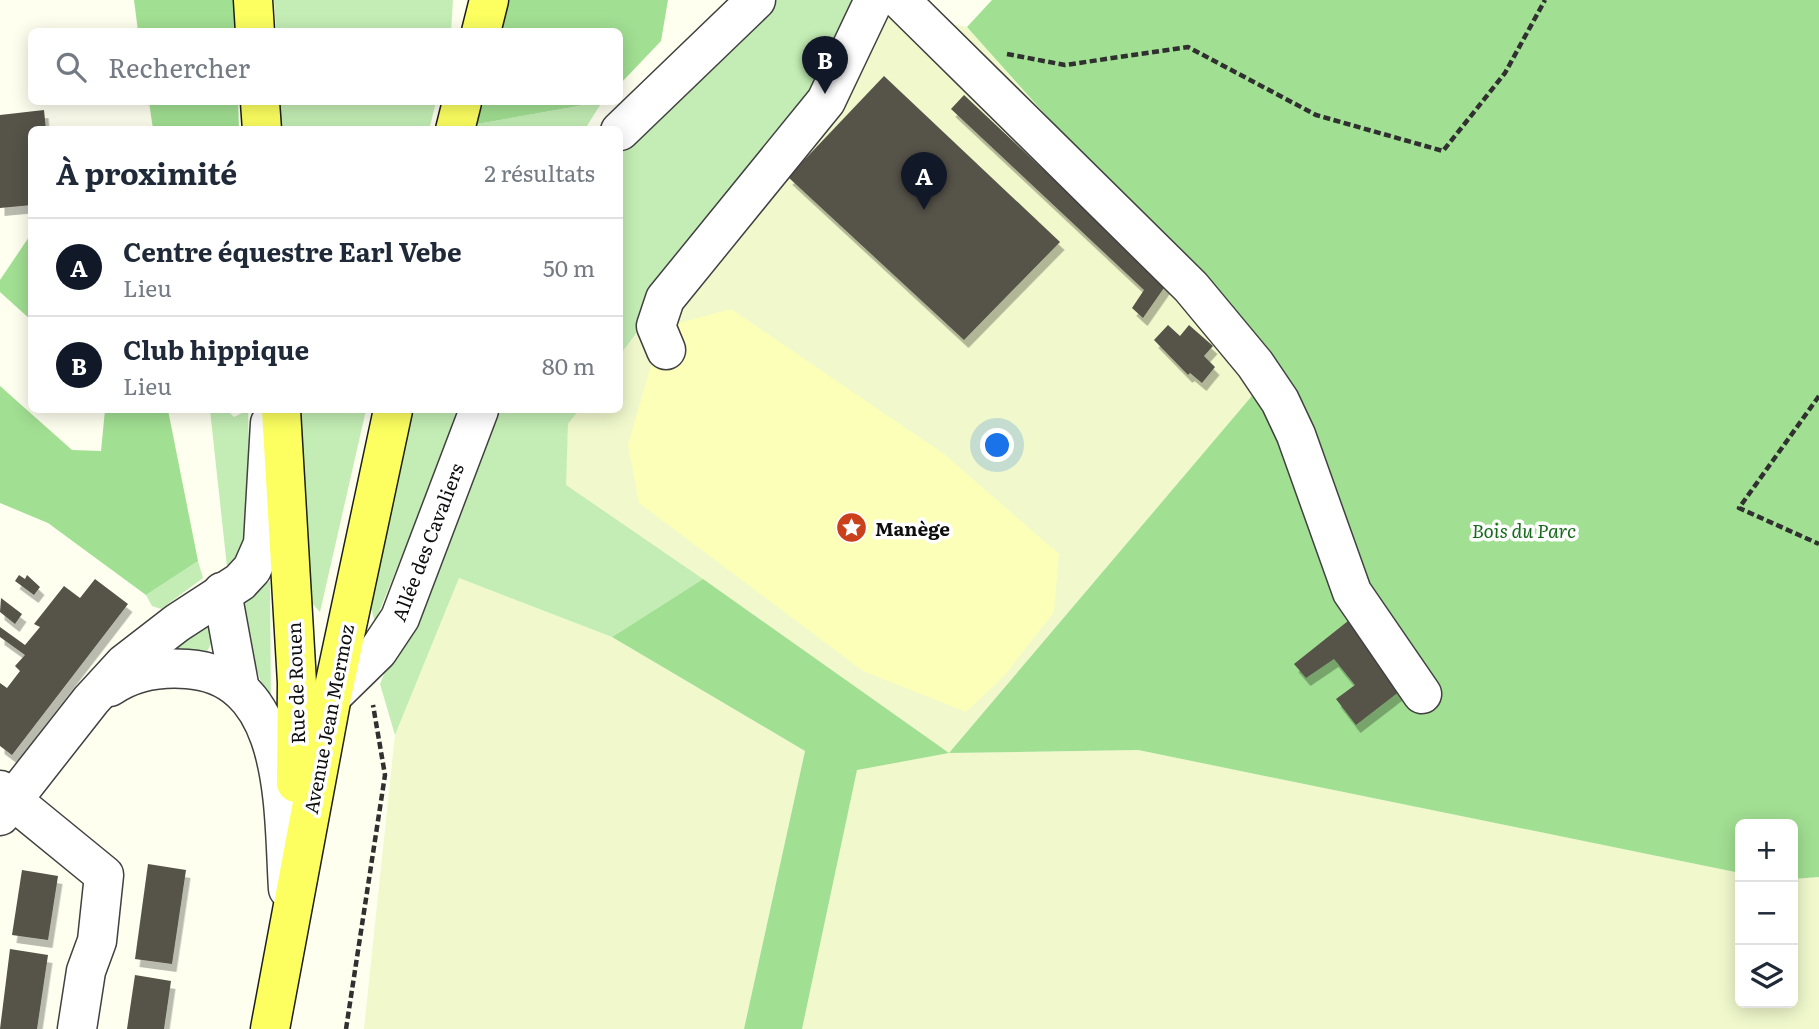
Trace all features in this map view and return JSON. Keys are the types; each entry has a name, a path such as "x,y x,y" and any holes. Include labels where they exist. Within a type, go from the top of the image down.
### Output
{"main road":[{"path":"253,0 256,28"},
{"path":"464,28 467,0"},
{"path":"482,28 489,0"},
{"path":"260,105 262,126"},
{"path":"454,105 454,126"},
{"path":"455,126 461,105"},
{"name":"Rue de Rouen","path":"281,413 297,683 297,763 282,956"},
{"name":"Avenue Jean Mermoz","path":"270,1029 332,696 392,413"}],"street":[{"path":"623,128 757,0"},
{"path":"666,350 656,326 665,299 826,101 874,0"},
{"path":"900,0 1191,287 1255,364 1280,401 1297,435 1352,592 1422,694"},
{"path":"77,1029 86,967 97,941 104,875 4,802 91,700 142,649 247,575 261,552 272,413"},
{"name":"Allée des Cavaliers","path":"332,696 365,665 400,618 478,413"},
{"path":"222,592 240,690"},
{"path":"91,700 136,673 174,668 212,674 240,690 258,711 273,745 282,798 288,889"}],"path":[{"path":"997,52 1065,65 1188,47 1316,115 1443,150 1505,73 1545,0"},
{"path":"1819,396 1740,508 1819,544"},
{"path":"346,1029 385,775 365,665"}],"shaded area":[{"path":"274,0 453,0 451,28 276,28"},
{"path":"777,0 856,0 824,80 623,351 623,151"},
{"path":"854,6 967,27 1275,370 949,753 1138,750 1735,872 1735,1008 1798,1008 1798,879 1819,877 1819,1029 802,1029 857,769 948,753 565,485 568,424 577,413 623,413 623,351 824,80"},
{"path":"280,105 435,105 430,126 281,126"},
{"path":"585,105 600,105 587,126 477,124"},
{"path":"210,413 230,413 234,417 248,413 251,542 241,561 227,567"},
{"path":"298,413 365,413 320,612 310,601"},
{"path":"409,413 460,413 375,622 367,595"},
{"path":"490,413 577,413 568,424 566,485 703,579 612,637 459,578 395,735 380,684"},
{"path":"198,561 203,578 161,609 152,606 146,595"},
{"path":"459,578 612,637 805,751 744,1029 364,1029 395,735"},
{"path":"270,581 271,712 235,605"},
{"path":"202,617 218,629 204,658 177,653 173,645"}],"green space":[{"path":"134,0 235,0 236,28 138,28"},
{"path":"508,0 668,0 661,41 623,81 623,28 501,28"},
{"name":"Bois du Parc","path":"992,0 1819,0 1819,877 1798,879 1798,819 1735,819 1735,872 1138,750 949,753 1274,370 967,27"},
{"path":"149,105 238,105 239,126 153,126"},
{"path":"482,105 584,105 477,124"},
{"path":"28,238 28,317 0,292 0,280"},
{"path":"0,386 72,450 101,451 105,413 169,413 198,561 146,595 48,523 0,503"},
{"path":"703,579 949,753 857,770 802,1029 744,1029 805,751 612,637"}],"sand":[{"name":"Manège","path":"731,309 944,454 1059,554 1054,612 1005,675 966,712 863,671 639,503 628,445 654,355 675,324"}],"building":[{"path":"884,76 1060,242 964,340 788,177"},
{"path":"964,95 1166,285 1143,318 1132,308 1144,290 951,109"},
{"path":"44,110 46,126 28,126 28,205 0,208 0,115"},
{"path":"1168,325 1180,336 1189,325 1213,346 1204,356 1215,367 1202,383 1190,373 1188,375 1154,340"},
{"path":"19,575 25,579 27,575 40,587 34,595 15,581"},
{"path":"95,579 128,604 12,755 0,746 0,683 7,688 20,671 15,666 25,655 0,637 0,627 25,645 40,627 34,624 64,586 80,598"},
{"path":"1,598 22,614 15,624 0,612"},
{"path":"1348,621 1400,691 1356,725 1336,699 1355,685 1334,659 1306,678 1294,664"},
{"path":"148,864 186,870 172,964 135,959"},
{"path":"22,870 58,876 48,940 12,935"},
{"path":"10,949 48,955 37,1029 0,1029"},
{"path":"135,975 171,981 164,1029 127,1029"}],"place":[{"name":"Club hippique","path":"825,94"},
{"name":"Centre équestre Earl Vebe","path":"924,210"},
{"name":"Manège","path":"852,528"}]}
